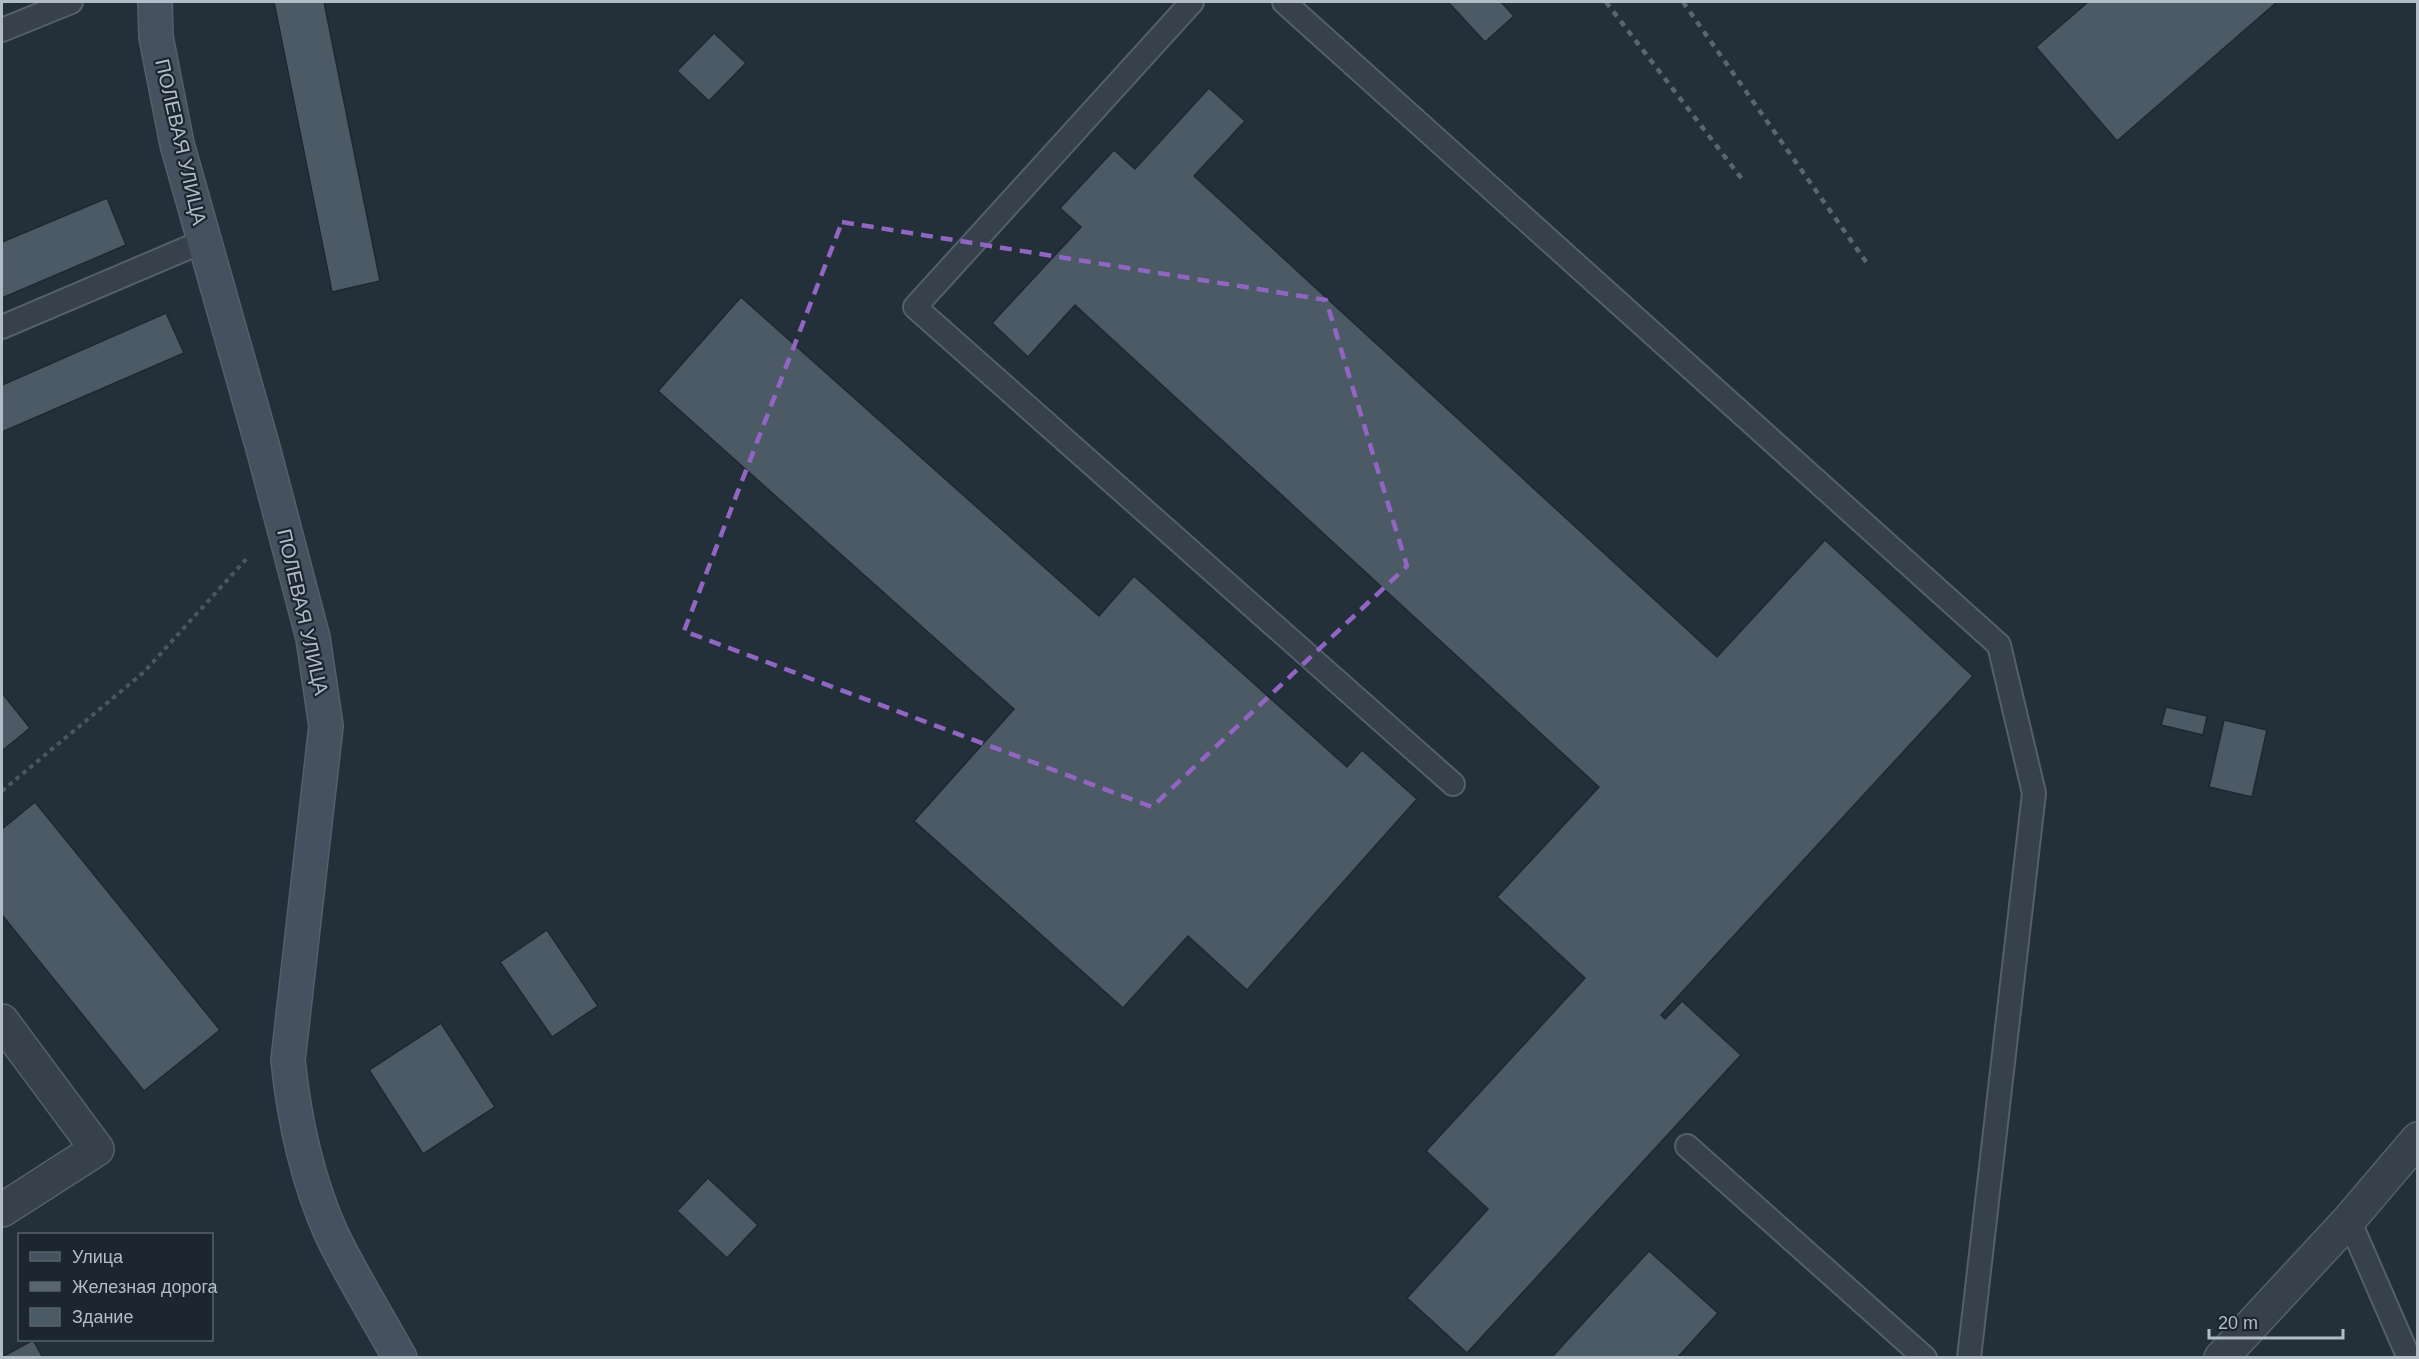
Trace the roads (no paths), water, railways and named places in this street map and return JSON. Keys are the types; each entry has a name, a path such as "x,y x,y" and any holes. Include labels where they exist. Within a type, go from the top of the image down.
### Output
{"main road":[{"name":"ПОЛЕВАЯ УЛИЦА","path":"155,2 156,37 177,144 313,638 326,726 315,801 288,1060 291,1086 303,1152 331,1233 400,1358"}],"street":[{"path":"2,1021 97,1149 2,1210"},
{"path":"2221,1358 2349,1220 2418,1139"}],"lane":[{"path":"2,30 27,9 71,2"},
{"path":"1192,2 915,307 1453,784"},
{"path":"1284,2 1999,645 2034,793 1969,1358"},
{"path":"2,327 204,240"},
{"path":"1687,1146 1925,1358"},
{"path":"2349,1220 2409,1358"}],"railway":[{"path":"1606,2 1742,179"},
{"path":"1683,2 1869,266"}]}
